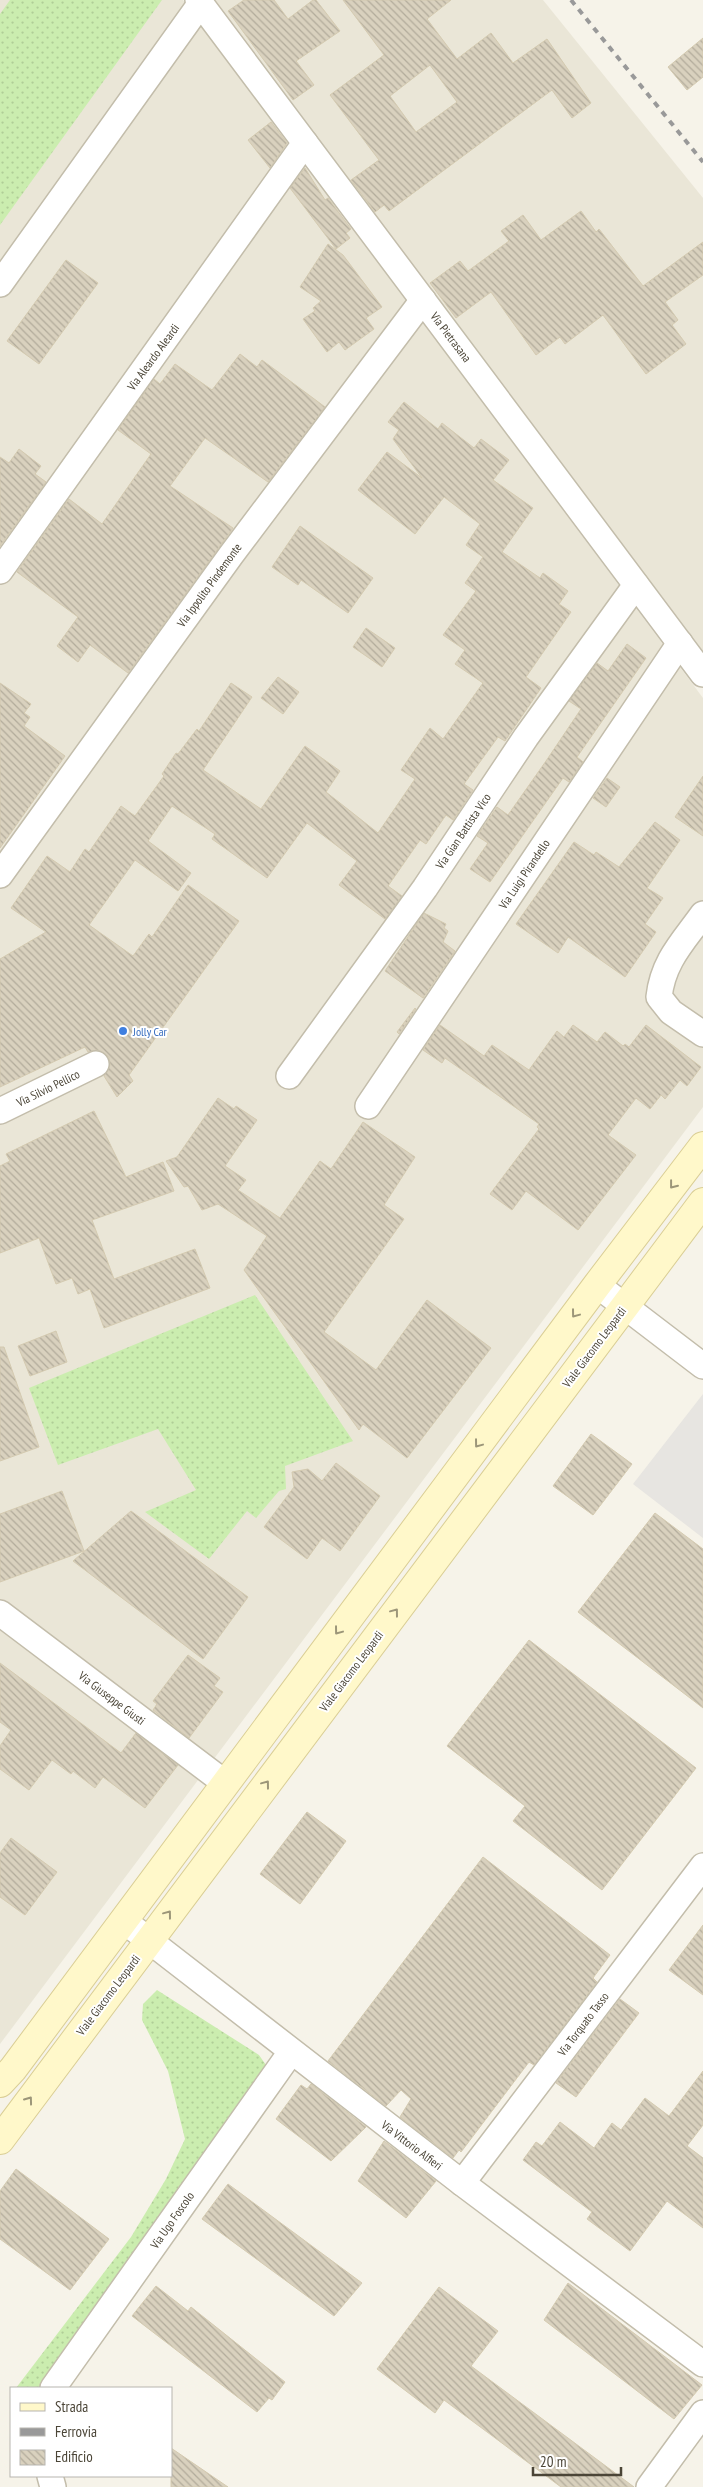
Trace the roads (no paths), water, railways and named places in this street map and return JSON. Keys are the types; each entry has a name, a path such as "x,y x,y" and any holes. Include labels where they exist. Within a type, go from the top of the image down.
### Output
{"main road":[{"path":"0,2083 13,2069 224,1783 703,1146"},
{"name":"Viale Giacomo Leopardi","path":"0,2140 703,1202"}],"street":[{"name":"Via Pietrasana","path":"199,2 703,674"},
{"path":"0,284 199,2"},
{"name":"Via Aleardo Aleardi","path":"0,571 305,143"},
{"name":"Via Ippolito Pindemonte","path":"0,874 231,555 423,300"},
{"name":"Via Gian Battista Vico","path":"290,1076 425,888 526,737 636,585"},
{"name":"Via Luigi Pirandello","path":"368,1106 680,643"},
{"path":"703,914 668,962 661,978 659,997 671,1012 703,1034"},
{"name":"Via Silvio Pellico","path":"0,1111 96,1064"},
{"path":"597,1285 703,1366"},
{"name":"Via Giuseppe Giusti","path":"0,1613 224,1783"},
{"name":"Via Torquato Tasso","path":"462,2183 703,1866"},
{"name":"Via Vittorio Alfieri","path":"124,1921 462,2183 703,2364"},
{"name":"Via Ugo Foscolo","path":"54,2387 291,2052"},
{"path":"649,2487 703,2413"}],"railway":[{"path":"571,0 703,162"}],"place":[{"name":"Jolly Car","path":"123,1031"}]}
